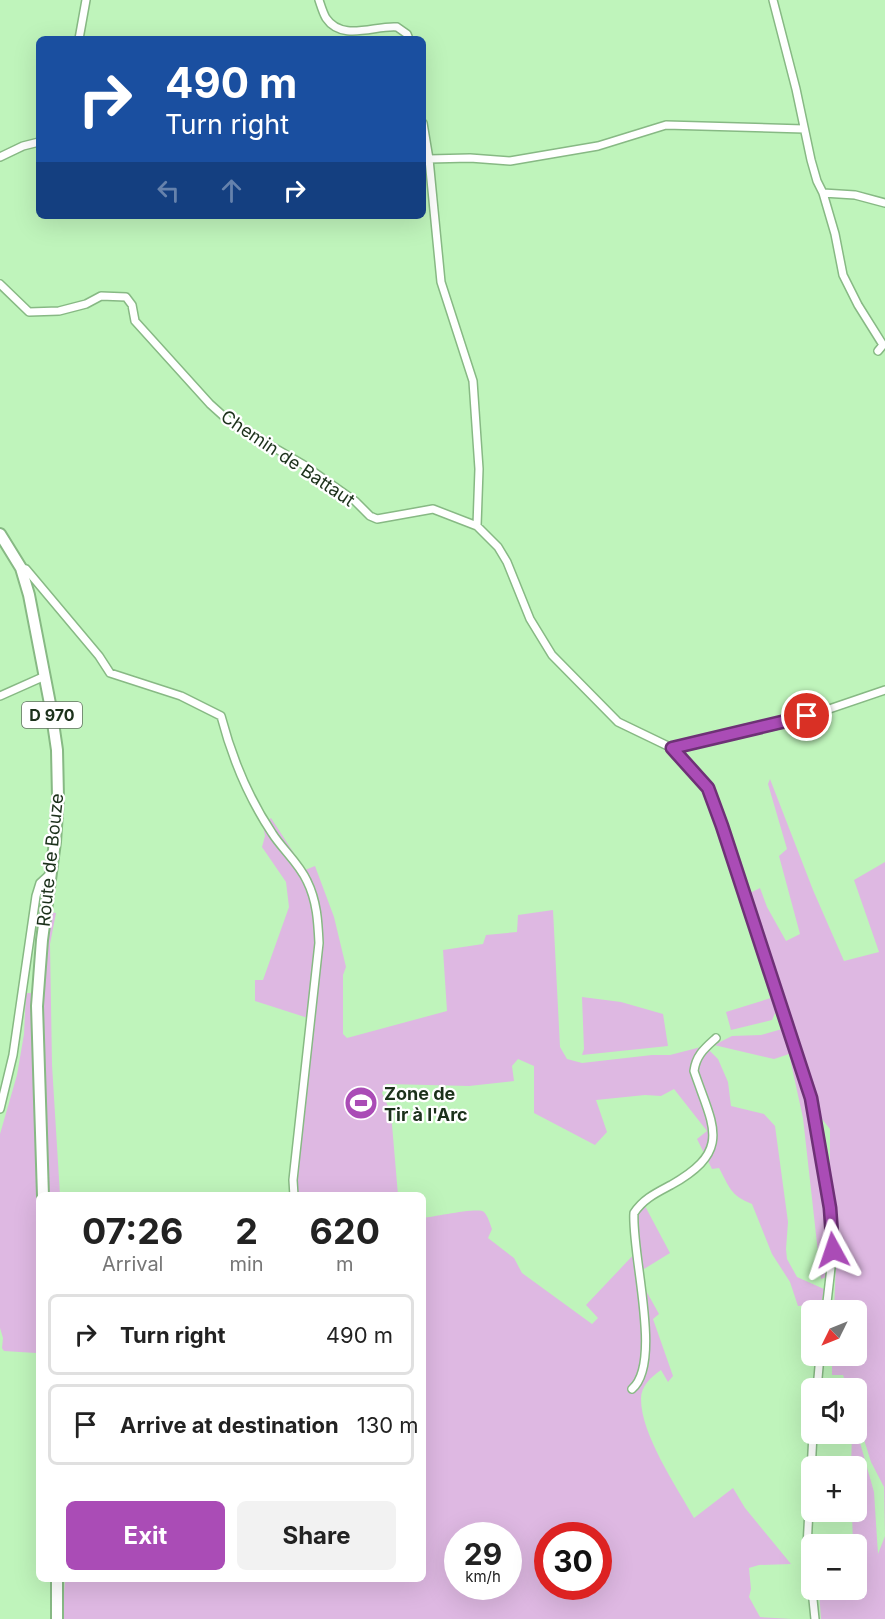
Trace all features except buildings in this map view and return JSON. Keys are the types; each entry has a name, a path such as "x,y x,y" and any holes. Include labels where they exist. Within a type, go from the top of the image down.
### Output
{"main road":[{"name":"Route de Bouze","path":"0,534 21,568 31,604 57,750 58,796 37,1006 44,1192"},
{"path":"57,1582 57,1619"}],"street":[{"path":"80,36 86,0"},
{"path":"319,0 327,19 340,28 362,31 397,27 408,36"},
{"path":"773,0 817,181 823,193 835,234 843,275 858,305 883,345 878,351"},
{"path":"429,159 470,158 510,161 598,146 666,125 804,129"},
{"path":"426,141 441,282 473,381 479,469 477,526"},
{"path":"0,157 22,146 36,143"},
{"path":"823,193 855,195 885,203"},
{"name":"Chemin de Battaut","path":"0,284 29,312 59,311 86,304 101,296 126,297 132,305 135,321 210,404 230,422 304,465 355,501 370,516 377,519 433,509 477,526 498,548 507,562 530,620 552,655 618,722 672,748"},
{"path":"21,568 26,569 99,656 110,673 181,696 221,716 229,748 239,774 272,833 307,880 316,907 320,943 293,1180 294,1192"},
{"path":"0,696 45,676"},
{"path":"827,1300 833,1250 830,1208 811,1098 708,788 672,748 791,722 885,690"},
{"path":"0,1108 14,1055 36,896 40,883 51,873"},
{"path":"632,1389 639,1384 645,1366 646,1327 634,1213 646,1199 674,1183 709,1155 713,1145 714,1131 694,1071 695,1061 716,1038"},
{"path":"808,1534 812,1444"},
{"path":"813,1600 815,1619"}],"shaded area":[{"path":"770,779 813,890 844,961 879,952 854,880 885,862 885,1536 884,1487 871,1462 865,1444 867,1378 844,1378 843,1375 832,1375 832,1366 867,1366 867,1300 834,1300 837,1238 830,1170 830,1129 818,1114 782,994 748,894 760,888 767,907 786,941 800,934 779,856 787,849 768,784"},
{"path":"271,818 305,870 315,866 334,917 346,967 343,975 343,1034 347,1038 447,1011 443,950 483,944 486,935 517,932 518,915 553,910 560,1047 567,1059 582,1063 670,1055 701,1047 709,1050 718,1059 728,1082 731,1106 764,1114 775,1126 788,1222 787,1259 797,1277 824,1289 822,1300 801,1300 801,1306 798,1306 790,1282 772,1254 752,1204 735,1194 719,1168 712,1169 697,1139 707,1131 674,1089 661,1096 645,1095 596,1100 607,1132 595,1145 534,1113 534,1066 518,1059 512,1066 514,1081 469,1086 386,1084 382,1093 391,1113 398,1192 290,1192 289,1179 308,1018 255,1001 255,980 263,980 289,907 286,882 262,847 265,836 263,825"},
{"path":"50,912 56,913 50,944 52,1065 60,1192 48,1192 42,1011"},
{"path":"26,993 32,993 37,1192 36,1353 4,1351 0,1328 0,1134 17,1075 24,1034"},
{"path":"582,997 621,1002 663,1014 668,1046 582,1055 584,1049"},
{"path":"774,997 776,1011 772,1020 731,1030 726,1012"},
{"path":"782,1029 796,1058 811,1124 826,1231 827,1277 821,1279 803,1118 789,1054 774,1059 714,1045 732,1036 761,1035"},
{"path":"645,1206 670,1253 644,1269 644,1287 659,1314 653,1319 673,1376 668,1382 661,1370 650,1379 641,1394 647,1428 661,1460 694,1518 733,1488 745,1508 791,1564 759,1565 749,1568 751,1589 749,1597 760,1617 792,1619 62,1619 65,1582 426,1582 426,1218 465,1211 484,1212 492,1229 488,1238 514,1258 522,1273 592,1324 598,1318 586,1305 638,1250 636,1216"},
{"path":"852,1444 860,1444 864,1456 851,1456"},
{"path":"867,1467 874,1492 878,1554 885,1536 885,1619 821,1619 820,1600 867,1600 867,1534 853,1534 852,1522 867,1522"}],"place":[{"name":"Zone de Tir à l'Arc","path":"361,1103"}],"route":[{"path":"807,716 791,722 727,734 672,748 708,788 811,1098 830,1208 833,1250"}]}
